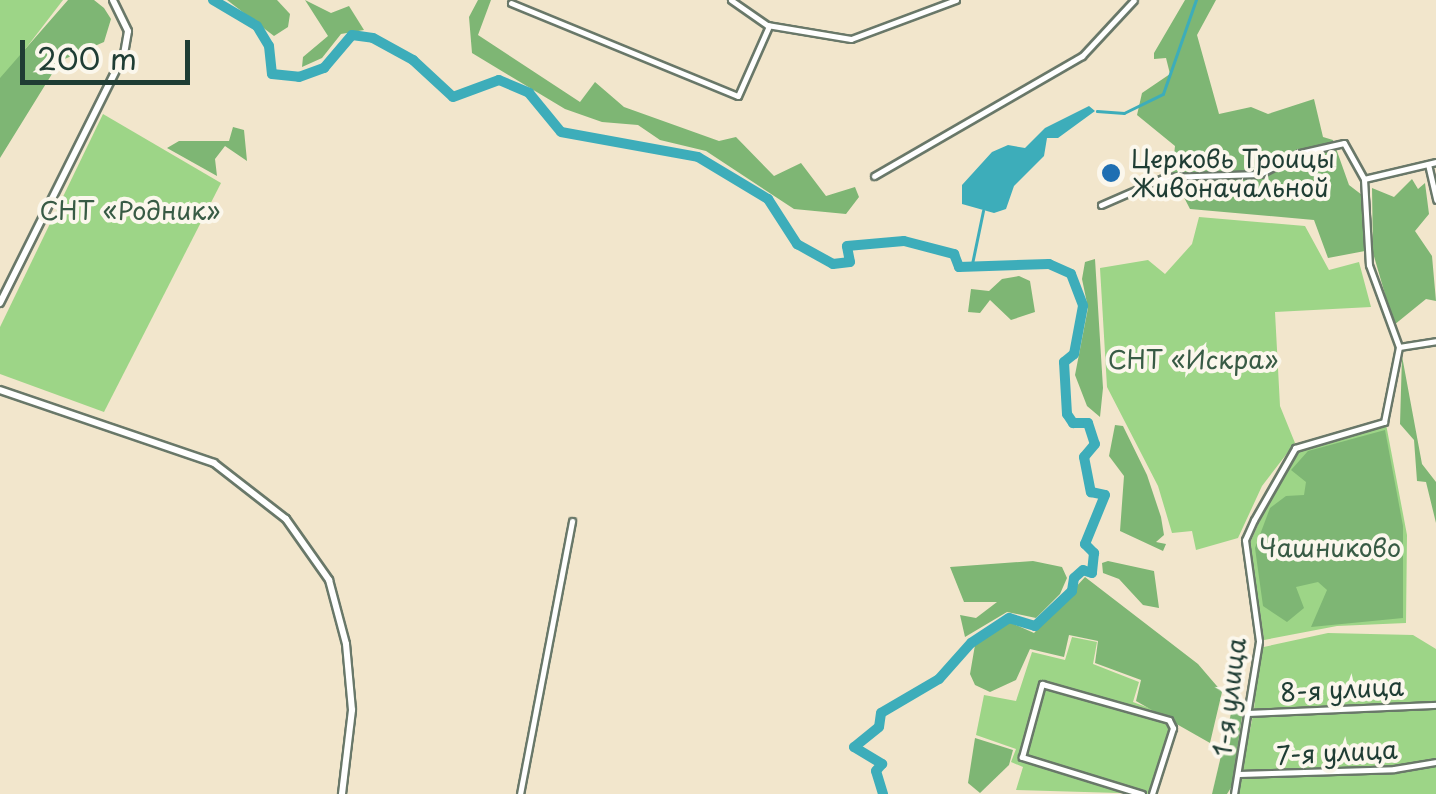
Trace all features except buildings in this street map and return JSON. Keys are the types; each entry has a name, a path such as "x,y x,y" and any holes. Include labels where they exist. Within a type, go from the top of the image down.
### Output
{"street":[{"path":"0,303 124,54 128,32 112,0"},
{"path":"732,0 769,26 851,40 956,0"},
{"path":"874,176 1082,56 1134,0"},
{"path":"512,3 738,96 769,26"},
{"path":"1102,206 1165,178 1260,174 1300,154 1344,143 1364,179 1369,265 1399,347 1436,340"},
{"path":"1364,179 1436,162"},
{"path":"1428,163 1436,200"},
{"name":"1-я улица","path":"1234,794 1250,713 1259,633 1246,540 1284,464 1304,442 1384,422 1399,347"},
{"path":"0,390 214,462 286,519 329,580 346,644 352,710 342,794"},
{"path":"520,794 572,521"},
{"path":"1142,794 1022,757 1042,684 1169,720 1173,728 1152,794"},
{"name":"8-я улица","path":"1250,713 1436,705"},
{"name":"7-я улица","path":"1239,774 1394,770 1436,762"}],"green space":[{"path":"0,0 63,0 0,82"},
{"path":"68,0 94,0 104,8 111,19 104,42 60,61 0,158 0,78"},
{"path":"227,0 277,0 290,14 288,27 274,36"},
{"path":"305,0 331,13 349,6 364,30 341,34 322,58 302,67 303,57 328,36"},
{"path":"478,0 491,0 478,35 580,102 595,82 624,107 719,141 736,137 774,176 801,163 826,196 855,187 859,197 846,214 794,209 706,151 660,140 638,125 602,122 565,109 472,53 469,17"},
{"path":"1185,0 1216,0 1197,35 1219,114 1251,107 1268,114 1314,99 1323,137 1333,140 1349,185 1362,195 1365,251 1328,258 1314,220 1190,209 1172,174 1175,146 1137,115 1142,93 1170,74 1166,58 1154,59 1154,53"},
{"name":"СНТ «Родник»","path":"103,114 221,183 104,412 0,374 0,327"},
{"path":"233,127 244,130 247,161 225,146 215,159 217,176 167,148 179,141 229,141"},
{"path":"1412,179 1418,189 1425,183 1429,214 1415,231 1432,256 1436,301 1426,299 1394,325 1373,253 1372,188 1394,197"},
{"name":"СНТ «Искра»","path":"1199,217 1305,226 1329,270 1359,262 1371,307 1275,312 1280,406 1295,443 1262,486 1238,538 1196,550 1192,531 1172,533 1158,486 1107,387 1100,268 1148,260 1165,274 1192,244"},
{"path":"1095,259 1103,388 1100,417 1087,406 1075,375 1088,308 1082,279 1085,262"},
{"path":"1019,276 1030,281 1035,312 1011,320 990,300 980,313 968,312 971,289 989,291 1002,279"},
{"path":"1402,356 1422,464 1436,482 1436,523 1426,482 1417,481 1414,440 1400,424"},
{"name":"Чашниково","path":"1386,424 1407,535 1406,623 1337,626 1264,640 1250,543 1279,477 1299,449"},
{"path":"1115,425 1123,426 1147,475 1161,517 1164,535 1156,542 1166,544 1163,551 1120,531 1124,476 1109,456"},
{"name":"Чашниково","path":"1385,430 1403,526 1403,618 1311,627 1327,590 1318,582 1296,587 1304,608 1287,622 1263,606 1255,548 1270,508 1286,496 1304,495 1306,482 1291,470 1308,451"},
{"path":"1033,561 1062,567 1067,578 1060,594 1036,618 1007,612 965,637 960,615 976,618 997,602 964,602 950,567"},
{"path":"1102,563 1154,571 1159,608 1143,605 1119,579 1103,573"},
{"path":"1085,577 1198,664 1222,692 1210,743 1136,701 1141,680 1095,663 1098,641 1069,635 1064,657 1030,649 1016,680 990,692 975,685 970,674 975,645 1009,622 1034,633"},
{"path":"1328,633 1413,635 1436,649 1436,794 1237,794 1254,710 1259,648"},
{"path":"1072,637 1097,642 1093,664 1139,682 1133,702 1170,716 1175,726 1153,794 1016,790 1023,767 1011,762 1016,749 976,735 984,695 1016,701 1032,652 1065,660"},
{"path":"1244,703 1232,786 1227,794 1212,794 1233,705"},
{"path":"975,738 1013,750 1009,765 980,793 968,783"}],"water":[{"path":"1089,106 1095,111 1058,138 1047,138 1044,156 1014,186 1006,209 994,213 962,204 962,185 992,152 1008,145 1025,148 1045,128"}],"waterway":[{"path":"213,0 257,26 269,46 272,74 299,77 324,68 352,35 373,38 413,60 453,97 499,80 529,93 561,132 698,157 768,199 797,244 833,264 850,262 847,246 904,241 954,254 959,267 1049,264 1071,274 1083,306 1074,354 1064,362 1067,414 1073,423 1088,423 1095,444 1084,457 1091,492 1105,495 1085,544 1094,553 1092,573 1083,570 1074,578 1072,591 1035,626 1009,618 971,643 939,679 881,713 879,727 854,747 882,764 876,771 883,794"},
{"path":"1097,111 1124,113 1163,94 1196,0"},
{"path":"972,264 983,211"}],"place":[{"name":"Церковь Троицы Живоначальной","path":"1111,173"}]}
